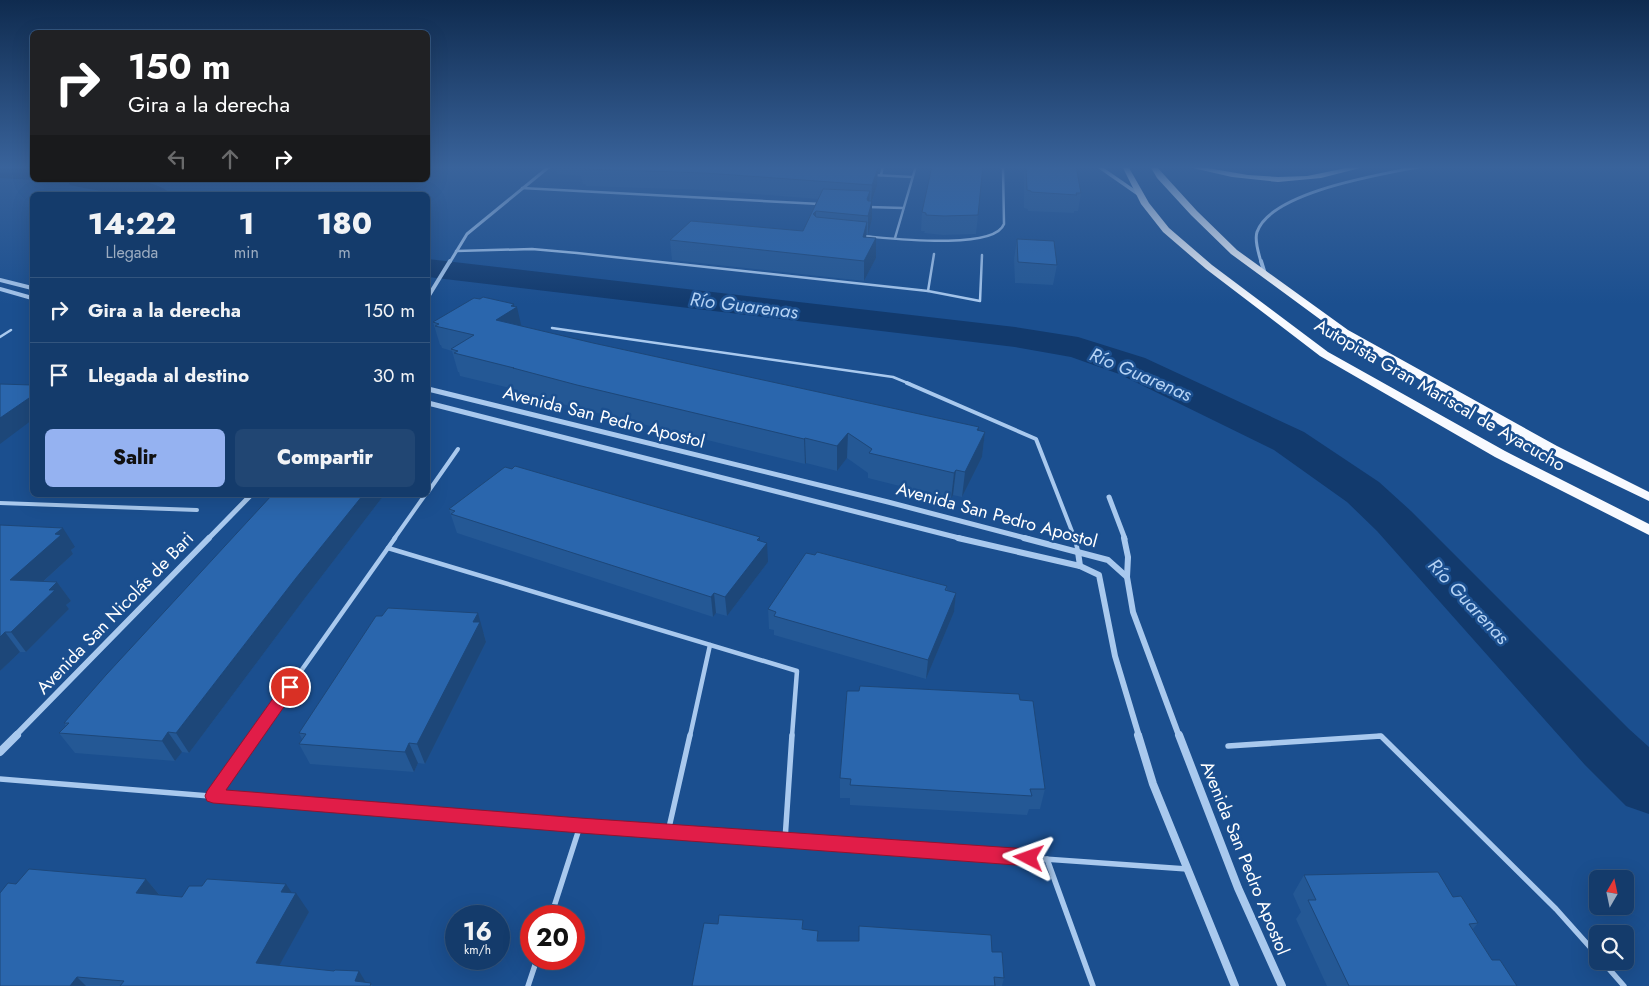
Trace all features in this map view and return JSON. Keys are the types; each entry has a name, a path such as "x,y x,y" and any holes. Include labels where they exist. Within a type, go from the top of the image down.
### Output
{"highway":[{"name":"Autopista Gran Mariscal de Ayacucho","path":"1153,212 1166,230 1209,267 1324,354 1500,454 1649,530"},
{"name":"Autopista Gran Mariscal de Ayacucho","path":"1194,212 1234,252 1344,332 1552,450 1649,497"}],"street":[{"path":"430,294 460,245 477,224 492,212"},
{"path":"1265,274 1257,245 1256,233 1267,215 1271,212"},
{"path":"0,280 30,288"},
{"path":"0,289 30,297"},
{"name":"Avenida San Pedro Apostol","path":"430,389 888,502 1108,560 1127,577 1133,612 1177,731 1238,888 1282,986"},
{"name":"Avenida San Pedro Apostol","path":"430,404 970,541 1080,566 1099,574 1115,656 1153,784 1235,986"},
{"name":"Avenida San Nicolás de Bari","path":"0,752 249,497"},
{"path":"1109,498 1122,528 1130,563 1127,577"},
{"path":"1078,552 1080,566"}],"lane":[{"path":"895,238 902,212"},
{"path":"855,236 974,238 993,235 1002,230 1004,212"},
{"path":"456,251 532,249 577,253 928,292 980,301 982,255"},
{"path":"928,292 934,254"},
{"path":"552,328 884,375 902,381 1036,439 1074,535 1078,552"},
{"path":"0,337 12,330"},
{"path":"430,489 458,449"},
{"path":"213,796 424,497"},
{"path":"0,504 197,510"},
{"path":"388,548 797,671 785,840"},
{"path":"668,832 710,645"},
{"path":"1228,746 1381,736 1556,909 1589,946"},
{"path":"0,779 580,826 1188,869"},
{"path":"555,905 580,826"},
{"path":"1048,859 1093,986"},
{"path":"528,986 533,970"},
{"path":"1610,970 1624,986"}],"building":[{"path":"812,212 815,212 813,214 816,217 867,222 863,237 876,238 864,261 670,240 691,221 803,231"},
{"path":"827,212 869,212 868,216"},
{"path":"922,212 978,212 978,215 944,216 926,215 926,213"},
{"path":"1017,239 1054,241 1057,265 1018,262"},
{"path":"483,297 514,304 511,306 517,307 496,320 979,427 977,430 985,432 965,472 956,470 954,473 869,453 872,449 848,433 837,446 577,385 454,353 458,351 451,349 474,335 435,326 439,324 433,322 474,298 480,299"},
{"path":"0,384 30,385 30,397 0,418"},
{"path":"515,466 760,537 757,540 767,543 725,597 714,593 711,597 451,514 455,511 449,509 505,467 512,469"},
{"path":"270,497 361,497 176,733 168,732 162,741 59,733 69,723 64,723"},
{"path":"0,525 63,528 55,534 61,535 10,580 57,582 49,590 55,590 11,632 5,632 0,637"},
{"path":"817,552 947,586 945,590 956,593 928,660 774,616 776,612 768,609 806,553 815,555"},
{"path":"388,608 478,613 473,622 480,622 417,744 409,743 405,752 299,744 306,734 299,733 376,616 382,616"},
{"path":"860,686 1019,694 1020,700 1033,701 1045,789 1030,789 1032,796 850,785 851,779 840,778 847,691 859,691"},
{"path":"29,869 146,879 136,893 182,897 189,886 202,886 207,879 286,884 281,892 296,893 256,963 334,971 359,971 355,981 371,983 370,986 120,986 124,981 77,977 70,986 0,986 0,893 8,883 16,884"},
{"path":"1438,872 1453,897 1461,896 1478,923 1469,924 1492,960 1500,960 1517,986 1349,986 1308,900 1316,900 1304,875"},
{"path":"719,915 803,920 802,929 818,931 817,941 859,941 859,926 991,935 992,952 1002,952 1004,978 994,977 995,986 692,986 704,923 718,924"}],"waterway":[{"name":"Río Guarenas","path":"430,268 1015,337 1078,348 1132,366 1289,441 1363,492 1394,521 1607,747 1649,786"}],"route":[{"path":"290,687 213,796 580,826 1029,858"}]}
